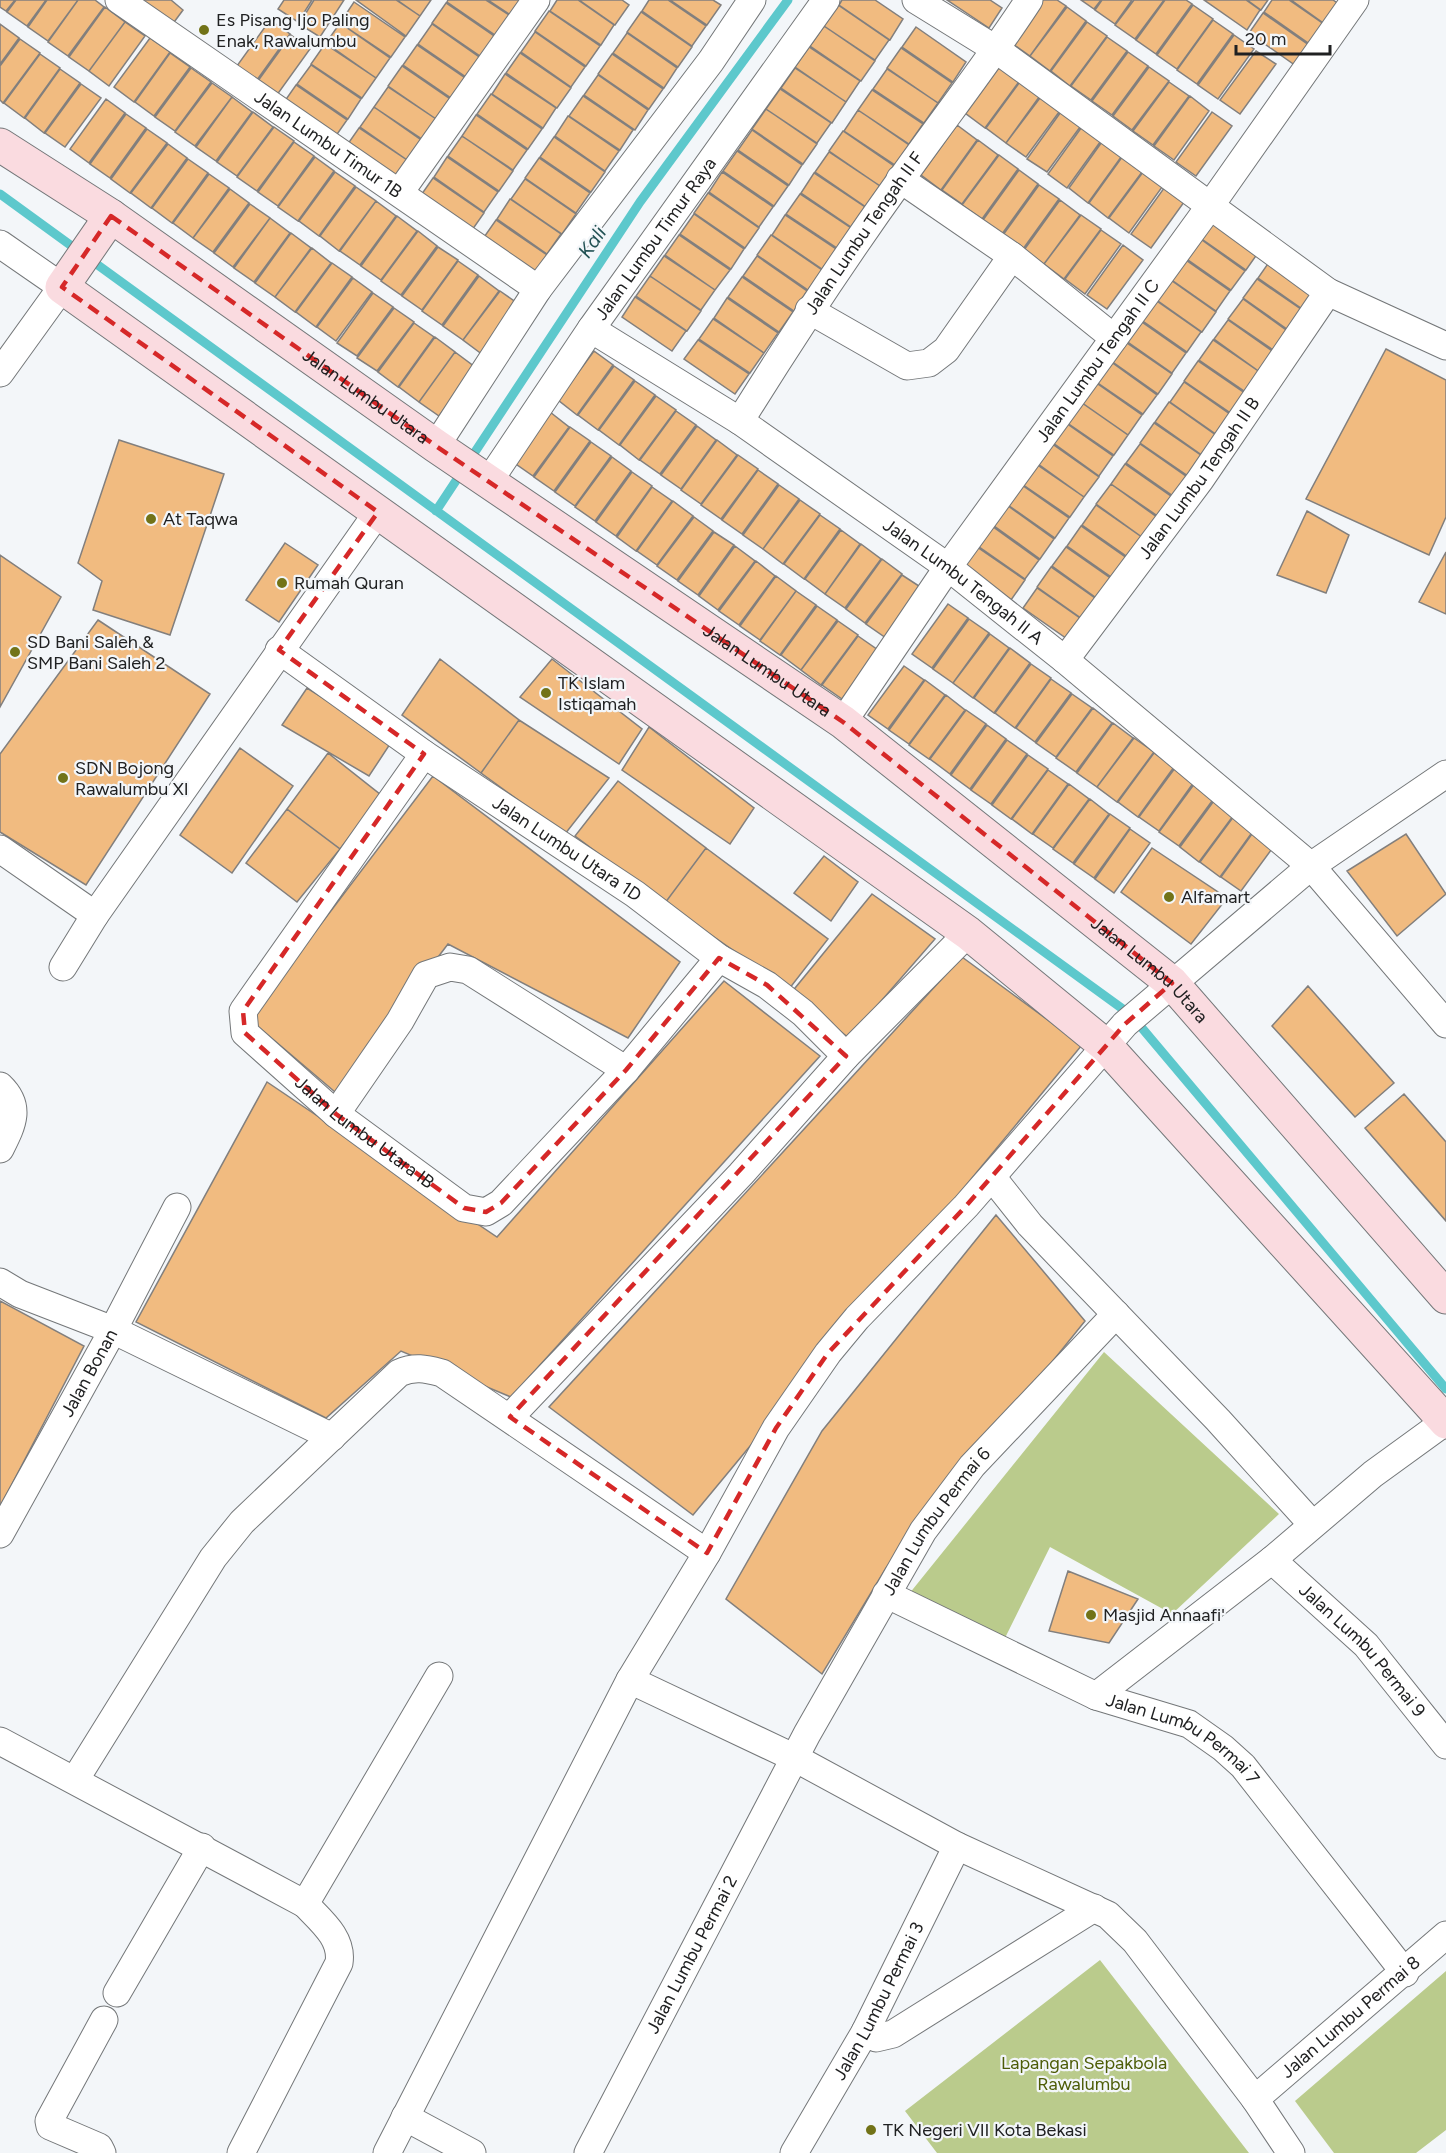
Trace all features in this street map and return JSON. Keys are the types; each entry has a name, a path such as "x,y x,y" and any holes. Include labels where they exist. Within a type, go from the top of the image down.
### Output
{"street":[{"name":"Jalan Lumbu Timur 1B","path":"119,0 538,289"},
{"path":"400,192 536,0"},
{"path":"464,464 538,289 711,61 752,0"},
{"name":"Jalan Lumbu Timur Raya","path":"464,464 591,329 826,0"},
{"path":"916,0 997,50 1328,291 1446,346"},
{"name":"Jalan Lumbu Tengah II F","path":"740,421 809,310 900,179 997,50 1029,0"},
{"name":"Jalan Lumbu Tengah II C","path":"843,722 948,567 1210,206 1355,0"},
{"name":"Jalan Lumbu Utara","path":"0,145 105,224 464,464 843,722 1166,988 1446,1298"},
{"path":"900,179 1012,256 1114,338"},
{"path":"0,373 105,224"},
{"path":"0,244 70,274 378,512 968,933 1116,1035 1446,1421 1373,1474 1272,1560 1096,1696"},
{"path":"809,310 907,366 928,363 946,350 1012,256"},
{"name":"Jalan Lumbu Tengah II B","path":"1065,660 1200,480 1328,291"},
{"name":"Jalan Lumbu Tengah II A","path":"591,329 740,421 948,567 1065,660 1311,866 1437,998 1446,1023"},
{"path":"63,967 95,915 378,512"},
{"name":"Jalan Lumbu Utara 1D","path":"279,650 424,754 636,894 719,958 767,985 802,1013 846,1056"},
{"name":"Jalan Lumbu Utara IB","path":"424,754 243,1011 245,1033 336,1114 464,1208 486,1212 501,1203 626,1070 719,958"},
{"path":"387,2153 630,1680 707,1553 776,1428 828,1353 856,1318 992,1177 1116,1035 1166,988 1311,866 1446,774"},
{"path":"0,849 95,915"},
{"path":"510,1418 741,1174 846,1056 968,933"},
{"path":"336,1114 400,1021 426,975 450,967 468,970 626,1070"},
{"path":"0,1086 11,1096 15,1114 0,1149"},
{"path":"992,1177 1030,1225 1244,1448 1312,1524"},
{"path":"0,1282 20,1294 113,1330 177,1207"},
{"name":"Jalan Lumbu Permai 6","path":"795,1758 923,1531 972,1466 1116,1314"},
{"name":"Jalan Bonan","path":"0,1534 113,1330 332,1437"},
{"path":"75,1780 213,1558 243,1522 399,1373 409,1369 421,1368 442,1373 707,1553"},
{"name":"Jalan Lumbu Permai 9","path":"1272,1560 1366,1645 1446,1745"},
{"name":"Jalan Lumbu Permai 7","path":"886,1594 1096,1696 1189,1724 1223,1748 1243,1766 1405,1973"},
{"path":"305,1904 438,1676"},
{"path":"630,1680 795,1758 957,1846 1108,1915 1135,1941 1255,2099 1291,2153"},
{"path":"0,1741 305,1904 334,1937 341,1951 339,1962 241,2153"},
{"name":"Jalan Lumbu Permai 2","path":"588,2153 795,1758"},
{"name":"Jalan Lumbu Permai 3","path":"794,2153 865,2032 957,1846"},
{"path":"117,1993 202,1847"},
{"path":"865,2032 876,2038 893,2034 1094,1908"},
{"name":"Jalan Lumbu Permai 8","path":"1255,2099 1405,1973 1446,1935"},
{"path":"102,2153 99,2147 50,2126 49,2121 104,2020"},
{"path":"405,2117 472,2153"}],"highlighted area":[{"path":"111,216 436,446 843,722 1172,983 1125,1024 966,1206 828,1353 776,1428 707,1553 510,1417 846,1056 767,985 719,958 626,1070 501,1203 486,1212 464,1208 336,1114 245,1033 243,1011 424,754 279,650 378,512 62,287"}],"green space":[{"path":"1104,1352 1279,1514 1172,1614 1050,1547 1002,1644 909,1594"},
{"name":"Lapangan Sepakbola Rawalumbu","path":"1100,1960 1249,2153 937,2153 905,2111"},
{"path":"1446,1971 1446,2130 1416,2153 1334,2153 1295,2101"}],"building":[{"path":"0,0 15,0 6,11 0,7"},
{"path":"16,0 46,0 27,26 7,12"},
{"path":"47,0 78,0 48,41 28,27"},
{"path":"78,0 95,0 104,7 68,56 48,42"},
{"path":"130,0 171,0 183,10 169,29"},
{"path":"284,0 312,0 298,22 278,9"},
{"path":"314,0 344,0 320,37 299,24"},
{"path":"356,0 396,0 420,16 406,36"},
{"path":"397,0 431,0 420,16"},
{"path":"448,0 486,0 512,17 498,37 447,2"},
{"path":"488,0 524,0 512,16"},
{"path":"557,0 578,0 614,25 601,45 550,11"},
{"path":"579,0 622,0 629,5 615,25"},
{"path":"649,0 668,0 706,26 692,46 642,11"},
{"path":"670,0 713,0 721,5 707,25"},
{"path":"842,0 875,0 903,19 890,40 839,5"},
{"path":"947,0 990,0 1002,8 989,28"},
{"path":"1040,0 1057,0 1066,6 1030,56 1010,42"},
{"path":"1081,0 1101,0 1094,9"},
{"path":"1102,0 1132,0 1115,24 1095,10"},
{"path":"1134,0 1164,0 1135,39 1115,25"},
{"path":"1165,0 1186,0 1192,4 1156,54 1136,40"},
{"path":"1204,0 1246,0 1260,10 1247,30"},
{"path":"1247,0 1268,0 1261,10"},
{"path":"1272,0 1289,0 1328,27 1314,47 1264,12"},
{"path":"1291,0 1333,0 1343,7 1329,27"},
{"path":"354,2 405,37 391,57 340,23"},
{"path":"446,3 497,38 483,58 432,23"},
{"path":"838,5 889,40 875,60 824,26"},
{"path":"1193,5 1213,19 1177,69 1157,55"},
{"path":"105,7 125,22 89,71 69,57"},
{"path":"1067,7 1086,21 1050,71 1030,56"},
{"path":"549,11 600,46 586,66 535,31"},
{"path":"641,12 692,47 678,67 627,32"},
{"path":"1263,13 1313,48 1299,68 1249,33"},
{"path":"270,20 290,34 254,84 234,70"},
{"path":"1213,20 1233,34 1197,84 1177,70"},
{"path":"125,22 145,36 109,86 89,71"},
{"path":"1087,22 1107,36 1070,86 1051,71"},
{"path":"340,23 390,58 376,78 326,43"},
{"path":"0,24 19,38 0,64"},
{"path":"432,24 482,59 469,79 418,44"},
{"path":"824,26 875,61 861,81 810,46"},
{"path":"916,27 966,62 953,82 902,47"},
{"path":"535,32 585,67 571,87 521,52"},
{"path":"627,33 677,68 664,88 613,53"},
{"path":"291,35 310,49 274,99 255,85"},
{"path":"1234,35 1254,49 1218,99 1198,85"},
{"path":"1107,37 1127,51 1091,100 1071,86"},
{"path":"150,38 170,52 134,102 114,87"},
{"path":"20,39 40,53 3,103 0,100 0,66"},
{"path":"325,44 376,78 362,98 311,64"},
{"path":"417,45 468,80 454,100 403,65"},
{"path":"809,47 860,81 846,102 795,67"},
{"path":"901,48 952,83 938,103 887,68"},
{"path":"1256,51 1276,64 1240,114 1220,100"},
{"path":"1128,52 1148,66 1112,115 1092,101"},
{"path":"170,53 190,67 154,116 135,102"},
{"path":"520,53 571,88 557,108 506,73"},
{"path":"40,54 60,68 24,118 4,103"},
{"path":"612,54 663,89 649,109 598,74"},
{"path":"1001,64 1021,79 985,128 965,113"},
{"path":"311,65 361,99 348,119 297,84"},
{"path":"402,66 453,101 439,121 388,86"},
{"path":"1149,67 1169,81 1132,130 1113,116"},
{"path":"191,68 211,82 175,131 155,117"},
{"path":"795,68 846,102 832,123 781,88"},
{"path":"60,69 80,83 44,133 25,118"},
{"path":"887,69 938,103 924,123 873,89"},
{"path":"505,74 556,108 543,128 492,94"},
{"path":"598,75 648,110 635,130 584,95"},
{"path":"1022,79 1042,93 1006,143 986,128"},
{"path":"1169,82 1189,96 1153,145 1133,131"},
{"path":"212,83 232,97 195,146 175,132"},
{"path":"81,84 101,98 65,147 45,133"},
{"path":"296,85 347,120 333,140 282,105"},
{"path":"388,87 439,121 425,141 374,107"},
{"path":"780,89 831,123 817,143 766,109"},
{"path":"872,90 923,124 909,144 858,110"},
{"path":"491,94 542,129 528,149 477,114"},
{"path":"1043,94 1062,108 1026,157 1006,143"},
{"path":"583,96 633,130 620,150 569,116"},
{"path":"1190,96 1209,111 1174,160 1154,146"},
{"path":"232,97 252,112 216,161 196,147"},
{"path":"106,99 125,113 89,163 70,149"},
{"path":"374,107 424,142 410,162 360,127"},
{"path":"766,109 817,144 803,164 752,129"},
{"path":"1063,109 1083,123 1047,172 1027,159"},
{"path":"858,110 909,145 895,165 844,131"},
{"path":"253,112 273,127 237,176 217,162"},
{"path":"1212,112 1232,126 1196,176 1176,162"},
{"path":"126,114 146,128 110,178 90,164"},
{"path":"476,115 527,150 513,170 462,136"},
{"path":"568,116 619,151 605,171 555,136"},
{"path":"1084,124 1103,138 1067,188 1048,174"},
{"path":"957,125 977,140 941,190 921,175"},
{"path":"274,127 294,141 257,191 237,177"},
{"path":"359,128 410,162 396,182 345,148"},
{"path":"147,129 167,143 130,193 111,179"},
{"path":"752,130 802,165 789,185 738,150"},
{"path":"843,131 894,166 880,186 829,151"},
{"path":"462,136 513,171 499,191 448,156"},
{"path":"554,137 605,172 591,192 540,157"},
{"path":"1104,139 1124,153 1088,203 1069,188"},
{"path":"978,140 998,155 962,204 942,190"},
{"path":"294,142 314,156 278,206 258,192"},
{"path":"168,144 187,158 151,208 131,193"},
{"path":"737,151 788,186 774,206 723,171"},
{"path":"829,152 880,186 866,207 815,172"},
{"path":"1125,153 1145,168 1108,218 1089,203"},
{"path":"999,155 1018,169 982,219 962,205"},
{"path":"315,157 334,171 298,221 278,207"},
{"path":"447,157 498,192 484,212 434,177"},
{"path":"539,158 590,193 576,213 525,178"},
{"path":"188,159 208,173 172,223 152,208"},
{"path":"1146,168 1165,183 1129,233 1109,218"},
{"path":"1019,170 1038,184 1002,234 983,220"},
{"path":"335,172 355,186 319,236 299,221"},
{"path":"722,172 773,207 759,227 709,192"},
{"path":"814,173 865,207 851,227 801,193"},
{"path":"209,174 229,188 193,238 173,223"},
{"path":"433,178 484,213 470,233 419,198"},
{"path":"525,179 576,214 562,234 511,199"},
{"path":"1167,184 1187,198 1151,248 1131,234"},
{"path":"1039,185 1059,199 1023,249 1003,235"},
{"path":"356,187 376,201 339,251 320,236"},
{"path":"230,189 249,203 213,252 193,238"},
{"path":"708,193 759,228 745,248 694,213"},
{"path":"800,194 851,228 837,248 786,214"},
{"path":"510,199 561,234 547,254 497,219"},
{"path":"1060,200 1080,215 1044,264 1024,250"},
{"path":"376,201 396,216 360,265 340,251"},
{"path":"250,204 270,218 233,267 214,253"},
{"path":"694,214 744,249 731,269 680,234"},
{"path":"785,215 836,249 822,269 772,235"},
{"path":"1081,215 1101,229 1064,279 1044,264"},
{"path":"1210,215 1260,250 1246,270 1196,235"},
{"path":"397,216 417,231 381,280 361,266"},
{"path":"270,218 290,233 254,282 234,268"},
{"path":"496,220 547,255 533,275 482,240"},
{"path":"1101,230 1121,244 1085,294 1065,279"},
{"path":"418,231 437,246 401,295 381,281"},
{"path":"291,233 311,248 275,297 255,283"},
{"path":"679,235 730,270 715,290 665,255"},
{"path":"771,235 822,270 808,290 757,255"},
{"path":"1195,235 1245,271 1231,290 1181,255"},
{"path":"1123,245 1143,260 1107,309 1087,295"},
{"path":"438,247 458,260 422,310 402,296"},
{"path":"312,248 331,263 295,312 275,297"},
{"path":"664,256 715,290 701,310 650,276"},
{"path":"757,256 807,291 794,311 743,276"},
{"path":"1180,256 1230,291 1216,311 1166,276"},
{"path":"1272,258 1322,293 1308,313 1258,278"},
{"path":"458,261 478,275 442,325 422,311"},
{"path":"332,263 352,277 316,327 296,312"},
{"path":"479,276 499,291 463,340 443,326"},
{"path":"650,276 701,311 687,331 636,296"},
{"path":"1165,276 1216,312 1202,332 1151,296"},
{"path":"742,277 793,312 779,332 728,297"},
{"path":"353,278 372,292 336,341 317,327"},
{"path":"1257,279 1308,314 1294,334 1243,298"},
{"path":"500,291 520,305 483,355 463,340"},
{"path":"373,293 393,307 357,356 337,343"},
{"path":"635,297 686,331 672,351 622,317"},
{"path":"1151,297 1201,332 1187,352 1137,317"},
{"path":"727,298 778,333 764,353 714,318"},
{"path":"1243,299 1293,335 1279,354 1228,319"},
{"path":"394,308 414,322 377,371 357,358"},
{"path":"1136,318 1186,353 1172,373 1122,338"},
{"path":"713,319 764,353 750,373 699,339"},
{"path":"1228,320 1278,355 1264,375 1214,339"},
{"path":"414,323 434,337 398,387 378,372"},
{"path":"435,337 455,352 419,402 399,387"},
{"path":"1121,339 1172,374 1158,394 1107,358"},
{"path":"698,340 749,374 735,394 684,359"},
{"path":"1213,340 1264,375 1250,395 1199,360"},
{"path":"1386,349 1446,380 1446,517 1429,555 1306,499"},
{"path":"594,351 613,365 577,415 558,400"},
{"path":"455,352 475,367 439,416 419,402"},
{"path":"1107,359 1157,395 1143,414 1092,379"},
{"path":"1198,361 1249,396 1235,416 1184,381"},
{"path":"614,366 634,380 598,430 578,415"},
{"path":"1092,380 1142,415 1128,435 1078,400"},
{"path":"635,381 655,395 619,445 599,430"},
{"path":"1184,382 1234,417 1220,437 1170,402"},
{"path":"656,396 676,410 639,460 620,445"},
{"path":"1078,400 1128,435 1114,455 1063,420"},
{"path":"1169,402 1220,438 1206,458 1155,422"},
{"path":"676,411 696,425 660,474 640,460"},
{"path":"550,412 569,427 533,476 513,462"},
{"path":"1063,421 1113,456 1099,476 1049,440"},
{"path":"1154,423 1205,458 1191,478 1140,443"},
{"path":"697,426 716,440 681,489 661,475"},
{"path":"570,427 590,441 554,491 534,477"},
{"name":"At Taqwa","path":"119,440 224,474 170,635 93,610 102,581 78,563"},
{"path":"717,440 737,455 701,504 681,490"},
{"path":"1048,441 1099,477 1084,497 1034,461"},
{"path":"591,442 611,456 575,506 555,492"},
{"path":"1140,444 1190,479 1176,498 1126,463"},
{"path":"738,455 758,469 721,519 701,505"},
{"path":"612,457 631,471 595,521 575,507"},
{"path":"1033,462 1084,497 1070,517 1019,482"},
{"path":"1125,464 1175,499 1162,519 1111,484"},
{"path":"758,470 778,484 742,534 722,520"},
{"path":"632,472 652,486 616,536 596,522"},
{"path":"1019,483 1069,518 1055,538 1005,503"},
{"path":"1111,484 1161,520 1146,540 1096,504"},
{"path":"779,485 799,499 763,549 743,535"},
{"path":"652,487 672,501 636,551 617,537"},
{"path":"800,500 820,514 783,564 763,549"},
{"path":"673,501 693,516 657,565 637,551"},
{"path":"1004,503 1054,539 1040,559 990,523"},
{"path":"1096,505 1146,540 1132,560 1082,525"},
{"path":"1307,511 1349,535 1326,593 1277,575"},
{"path":"820,515 840,529 804,579 784,564"},
{"path":"694,517 713,531 677,580 657,566"},
{"path":"989,524 1039,560 1025,579 975,544"},
{"path":"1081,526 1131,561 1117,581 1067,546"},
{"path":"841,530 860,544 825,594 805,579"},
{"path":"714,532 734,545 698,595 678,581"},
{"name":"Rumah Quran","path":"285,543 318,565 279,622 246,600"},
{"path":"861,544 881,559 845,608 825,594"},
{"path":"974,545 1025,580 1011,600 961,564"},
{"path":"735,546 755,561 718,610 699,596"},
{"path":"1066,547 1116,582 1102,602 1052,566"},
{"path":"1446,552 1446,614 1419,602"},
{"name":"SD Bani Saleh & SMP Bani Saleh 2","path":"0,555 61,597 0,707"},
{"path":"882,559 902,574 865,623 846,609"},
{"path":"756,561 775,576 739,625 719,611"},
{"path":"1051,567 1102,603 1088,623 1037,587"},
{"path":"902,575 922,588 886,638 866,624"},
{"path":"776,576 796,591 760,640 740,626"},
{"path":"1037,588 1087,623 1073,643 1023,608"},
{"path":"796,591 816,605 780,655 760,641"},
{"path":"948,604 968,618 932,668 912,654"},
{"path":"817,606 837,620 801,670 781,655"},
{"path":"969,619 989,633 953,683 933,669"},
{"name":"SDN Bojong Rawalumbu XI","path":"98,620 210,694 86,885 0,832 0,754"},
{"path":"838,621 858,635 821,685 801,670"},
{"path":"990,634 1009,648 973,698 953,683"},
{"path":"858,636 878,650 842,699 822,685"},
{"path":"1010,648 1030,663 994,713 974,698"},
{"path":"440,659 519,720 481,773 402,715"},
{"path":"552,659 642,729 619,764 520,697"},
{"path":"1031,664 1051,678 1015,728 995,713"},
{"path":"904,666 924,680 888,729 868,715"},
{"path":"1051,679 1071,693 1035,742 1016,728"},
{"path":"925,680 945,695 909,744 889,730"},
{"path":"307,688 392,741 369,776 282,725"},
{"path":"1072,694 1092,708 1056,757 1036,743"},
{"path":"946,695 965,710 929,759 909,745"},
{"path":"1093,708 1112,723 1076,772 1056,758"},
{"path":"966,710 986,724 950,774 930,759"},
{"path":"519,720 609,778 565,834 481,773"},
{"path":"1113,723 1133,738 1097,787 1077,773"},
{"path":"987,725 1006,739 970,789 951,775"},
{"path":"649,727 754,808 730,844 622,770"},
{"path":"1134,738 1154,752 1117,802 1097,787"},
{"path":"1007,740 1027,754 991,804 971,790"},
{"path":"240,748 293,786 232,873 180,835"},
{"path":"328,753 381,795 340,849 287,809"},
{"path":"1154,753 1174,767 1138,817 1118,802"},
{"path":"1028,755 1048,769 1011,819 992,805"},
{"path":"1175,768 1194,782 1159,831 1139,817"},
{"path":"1048,770 1068,784 1032,834 1012,819"},
{"path":"433,776 680,962 628,1038 448,944 335,1092 249,1019"},
{"path":"618,781 706,848 665,903 575,836"},
{"path":"1195,783 1215,797 1179,846 1159,832"},
{"path":"1069,784 1089,799 1053,848 1033,834"},
{"path":"1216,798 1236,812 1199,862 1180,847"},
{"path":"1090,799 1109,814 1073,863 1053,849"},
{"path":"287,809 340,849 297,902 246,863"},
{"path":"1237,812 1256,827 1220,877 1200,862"},
{"path":"1110,814 1130,828 1094,878 1074,864"},
{"path":"1257,827 1277,842 1241,891 1221,877"},
{"path":"1130,829 1150,843 1114,893 1095,879"},
{"path":"1406,834 1446,894 1397,936 1347,871"},
{"path":"706,848 828,939 789,989 665,903"},
{"path":"1152,848 1227,898 1191,944 1121,892"},
{"path":"824,856 858,882 831,921 794,893"},
{"path":"872,894 935,939 849,1038 791,993"},
{"path":"962,957 1082,1045 693,1515 549,1407"},
{"path":"724,981 820,1056 511,1397 401,1351 326,1418 136,1322 267,1082 497,1237"},
{"path":"1308,986 1394,1083 1355,1117 1272,1026"},
{"path":"1404,1094 1446,1142 1446,1221 1365,1128"},
{"path":"996,1215 1085,1321 886,1568 822,1674 726,1599 822,1431"},
{"path":"0,1301 84,1346 0,1507"},
{"name":"Masjid Annaafi'","path":"1068,1571 1138,1599 1109,1643 1049,1631"}],"waterway":[{"name":"Kali","path":"436,511 640,202 788,0"},
{"path":"0,194 1131,1015 1446,1389"}],"place":[{"name":"Es Pisang Ijo Paling Enak, Rawalumbu","path":"204,30"},
{"name":"At Taqwa","path":"151,519"},
{"name":"Rumah Quran","path":"282,583"},
{"name":"SD Bani Saleh & SMP Bani Saleh 2","path":"15,652"},
{"name":"TK Islam Istiqamah","path":"546,693"},
{"name":"SDN Bojong Rawalumbu XI","path":"63,778"},
{"name":"Alfamart","path":"1169,897"},
{"name":"Masjid Annaafi'","path":"1091,1615"},
{"name":"TK Negeri VII Kota Bekasi","path":"871,2130"}]}
